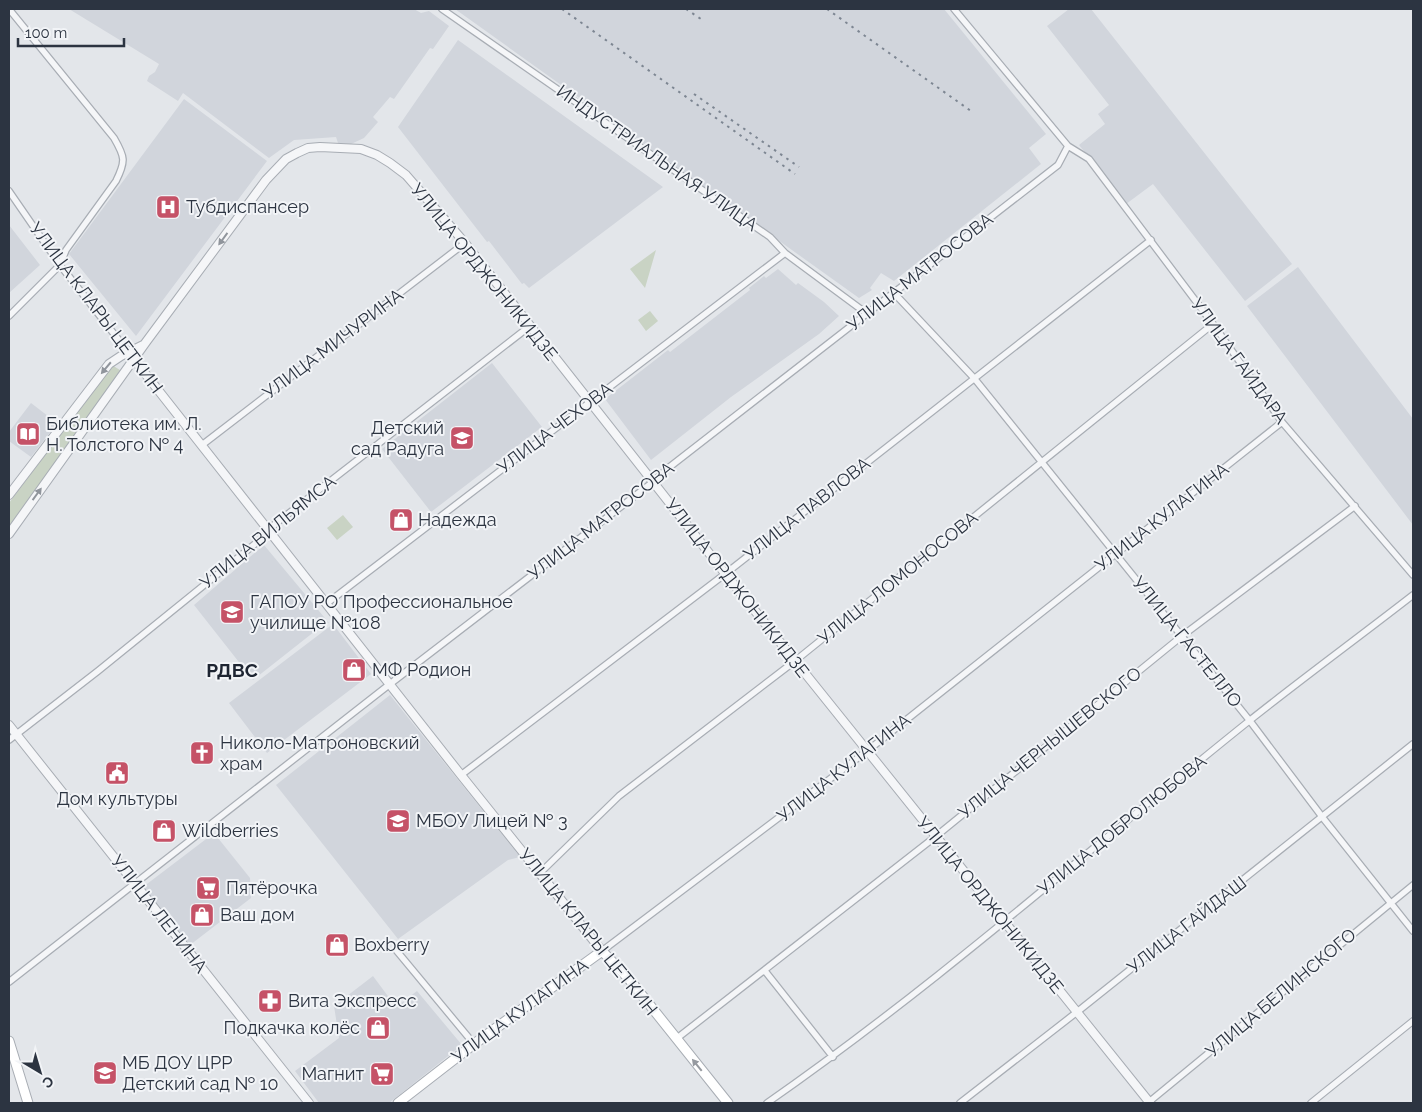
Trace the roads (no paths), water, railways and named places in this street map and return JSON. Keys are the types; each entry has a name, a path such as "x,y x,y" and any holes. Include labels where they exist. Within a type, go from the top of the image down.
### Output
{"main road":[{"name":"УЛИЦА КЛАРЫ ЦЕТКИН","path":"602,951 624,974 728,1103"},
{"name":"УЛИЦА КУЛАГИНА","path":"398,1103 474,1044 602,951"},
{"path":"9,1041 28,1103"}],"street":[{"path":"9,9 114,138 124,158 116,181 66,250 60,266 9,316"},
{"name":"ИНДУСТРИАЛЬНАЯ УЛИЦА","path":"442,9 770,237 785,253 866,313"},
{"path":"954,9 1068,146"},
{"name":"УЛИЦА ГАЙДАРА","path":"1068,146 1089,159 1213,324 1282,422 1413,576"},
{"name":"УЛИЦА МАТРОСОВА","path":"9,982 1058,165 1068,146"},
{"name":"УЛИЦА ОРДЖОНИКИДЗЕ","path":"9,534 135,360 146,342 266,180 286,160 302,150 320,147 353,148 377,155 406,175 465,243 725,574 1149,1102"},
{"name":"УЛИЦА КЛАРЫ ЦЕТКИН","path":"9,191 60,266 602,951"},
{"name":"УЛИЦА ПАВЛОВА","path":"461,775 725,574 1151,240"},
{"name":"УЛИЦА МИЧУРИНА","path":"202,445 465,243"},
{"name":"УЛИЦА ЧЕХОВА","path":"326,604 785,253"},
{"name":"УЛИЦА ГАСТЕЛЛО","path":"893,292 974,378 1250,721 1323,818 1413,931"},
{"name":"УЛИЦА ЛОМОНОСОВА","path":"540,874 619,796 795,661 1213,324"},
{"name":"УЛИЦА ВИЛЬЯМСА","path":"9,740 262,539 274,524 530,326"},
{"path":"9,495 109,364 146,342"},
{"name":"УЛИЦА КУЛАГИНА","path":"602,951 867,751 1282,422"},
{"name":"УЛИЦА ЧЕРНЫШЕВСКОГО","path":"676,1039 935,837 1182,636 1355,506"},
{"name":"УЛИЦА ДОБРОЛЮБОВА","path":"767,1103 833,1057 1250,721 1413,595"},
{"name":"УЛИЦА ЛЕНИНА","path":"9,725 309,1103"},
{"name":"УЛИЦА ГАЙДАШ","path":"960,1103 1323,818 1413,744"},
{"name":"УЛИЦА БЕЛИНСКОГО","path":"1149,1102 1413,885"},
{"path":"396,950 447,1014 474,1044"},
{"path":"765,971 833,1057"},
{"path":"1311,1103 1413,1021"}],"railway":[{"path":"562,9 795,174"},
{"path":"686,9 704,21"},
{"path":"827,9 971,111"},
{"path":"694,94 799,167"}],"place":[{"name":"Тубдиспансер","path":"168,207"},
{"name":"Библиотека им. Л. Н. Толстого № 4","path":"28,434"},
{"name":"Детский сад Радуга","path":"462,438"},
{"name":"Надежда","path":"401,520"},
{"name":"ГАПОУ РО Профессиональное училище №108","path":"232,612"},
{"name":"МФ Родион","path":"354,670"},
{"name":"Николо-Матроновский храм","path":"202,753"},
{"name":"Дом культуры","path":"117,773"},
{"name":"МБОУ Лицей № 3","path":"398,821"},
{"name":"Wildberries","path":"164,831"},
{"name":"Пятёрочка","path":"208,888"},
{"name":"Ваш дом","path":"202,915"},
{"name":"Boxberry","path":"337,945"},
{"name":"Вита Экспресс","path":"270,1001"},
{"name":"Подкачка колёс","path":"378,1028"},
{"name":"МБ ДОУ ЦРР Детский сад № 10","path":"105,1073"},
{"name":"Магнит","path":"382,1074"}],"district":[{"name":"РДВС","path":"232,670"}]}
